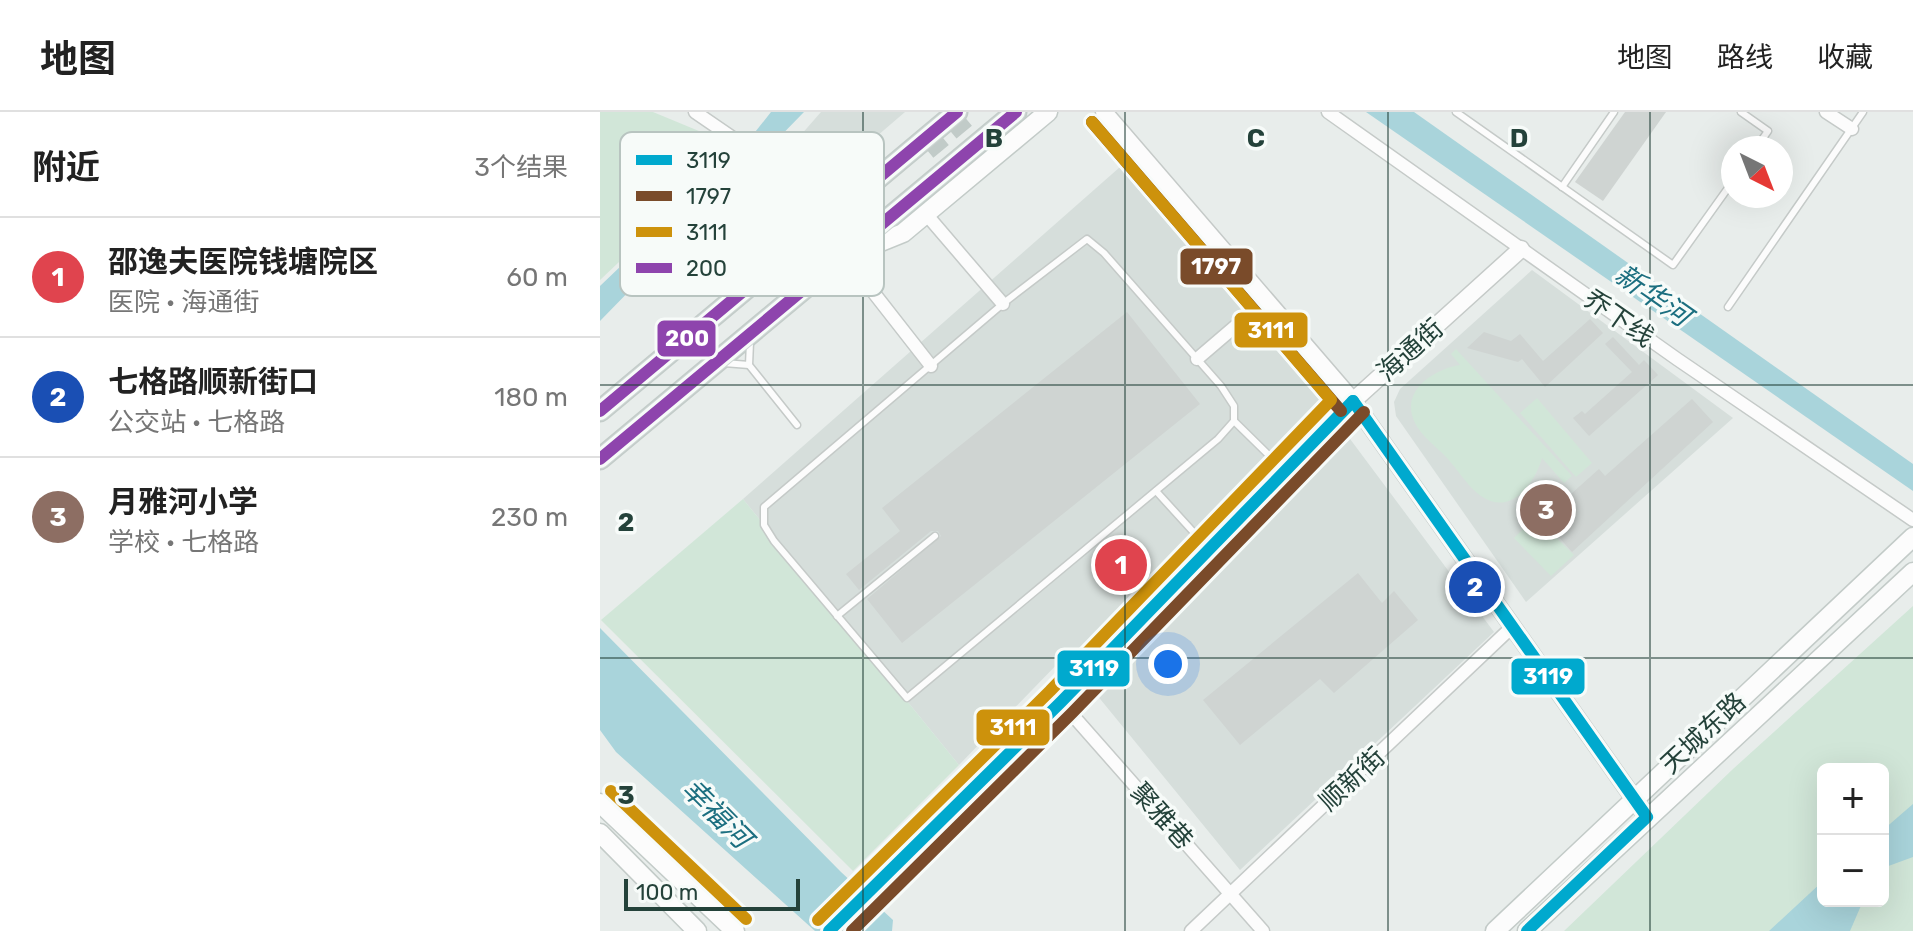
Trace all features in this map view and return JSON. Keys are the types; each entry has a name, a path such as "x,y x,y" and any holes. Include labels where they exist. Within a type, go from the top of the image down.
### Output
{"main road":[{"path":"884,173 957,112"},
{"path":"884,223 1016,112"},
{"path":"884,241 903,233 1048,112"},
{"path":"600,411 737,296"},
{"path":"600,459 796,296"},
{"name":"天城东路","path":"1495,931 1913,537"},
{"name":"天城东路","path":"1527,931 1913,572"},
{"path":"600,803 735,931"},
{"path":"600,833 697,931"}],"street":[{"path":"695,112 727,132"},
{"path":"1104,112 1353,401 1647,817"},
{"name":"乔下线","path":"1328,112 1913,520"},
{"path":"1826,112 1852,129"},
{"path":"926,214 1003,304"},
{"name":"海通街","path":"829,931 1061,702 1353,401 1521,249"},
{"path":"876,296 931,366"},
{"path":"1197,359 1266,300"},
{"name":"顺新街","path":"1191,931 1512,627"},
{"name":"聚雅巷","path":"1061,702 1263,931"}],"lane":[{"path":"1456,112 1673,265 1721,198"},
{"path":"1562,187 1614,112"},
{"path":"1741,112 1768,131 1764,136"},
{"path":"1728,307 1863,112"},
{"path":"1234,421 1156,491 907,698 774,541 764,525 764,507 1003,304 1087,239 1104,253 1197,359 1234,406 1234,421 1285,471"},
{"path":"750,334 749,365 797,425"},
{"path":"717,362 749,365"},
{"path":"1156,491 1209,549"},
{"path":"837,616 935,536"}],"shaded area":[{"path":"821,112 905,112 882,132 804,132"},
{"path":"1120,167 1318,396 1494,632 1240,870 1065,656 959,765 743,499"},
{"path":"1532,270 1733,418 1526,602 1396,416 1394,402 1400,389"}],"green space":[{"path":"600,112 653,112 701,132 620,132 620,261 600,280"},
{"path":"1456,349 1572,476 1564,483 1542,458 1528,487 1520,494 1512,500 1492,501 1472,488 1421,433 1411,411 1415,392 1440,371 1460,365 1451,354"},
{"path":"1537,398 1592,463 1576,477 1520,413"},
{"path":"743,499 959,765 853,871 601,620"},
{"path":"1535,517 1574,555 1551,576 1514,538"},
{"path":"1913,606 1913,931 1564,931 1733,769"}],"water":[{"path":"771,112 804,112 784,132 755,132"},
{"name":"新华河","path":"1366,112 1414,112 1913,464 1913,491"},
{"path":"620,267 620,296 624,296 600,321 600,286"},
{"name":"幸福河","path":"600,628 841,872 893,920 892,931 815,931 616,752 600,730"},
{"path":"1913,804 1913,857 1889,866 1889,835 1889,825"},
{"path":"1817,887 1817,907 1860,907 1850,931 1769,931"}],"building":[{"path":"1625,112 1666,112 1603,201 1575,182"},
{"path":"1127,312 1200,404 902,643 867,599 941,536 938,531 931,531 859,590 846,574 900,531 882,508"},
{"path":"1590,319 1603,333 1545,387 1522,359 1518,362 1467,348 1484,332 1511,341 1520,334 1543,361"},
{"path":"1613,337 1639,365 1644,360 1658,375 1589,436 1573,418 1582,411 1585,414 1632,372 1605,344"},
{"path":"1692,399 1713,422 1572,552 1543,519 1599,469 1605,476"},
{"path":"1358,573 1382,603 1394,591 1418,620 1334,693 1320,679 1240,745 1203,700"}],"tunnel":[{"path":"927,150 973,112"}],"transit line":[{"name":"200","path":"884,173 957,112"},
{"name":"200","path":"884,222 1016,112"},
{"name":"1797","path":"1092,122 1341,411"},
{"name":"3111","path":"818,920 1050,691 1331,400 1092,122"},
{"name":"200","path":"600,411 737,296"},
{"name":"200","path":"600,459 795,296"},
{"name":"3119","path":"1353,401 1647,817 1527,931"},
{"name":"3119","path":"829,931 1061,702 1353,401"},
{"name":"1797","path":"852,931 1072,713 1364,412"},
{"name":"3111","path":"611,791 746,919"}],"place":[{"name":"月雅河小学","path":"1546,510"},
{"name":"邵逸夫医院钱塘院区","path":"1121,565"},
{"name":"七格路顺新街口","path":"1475,587"}]}
